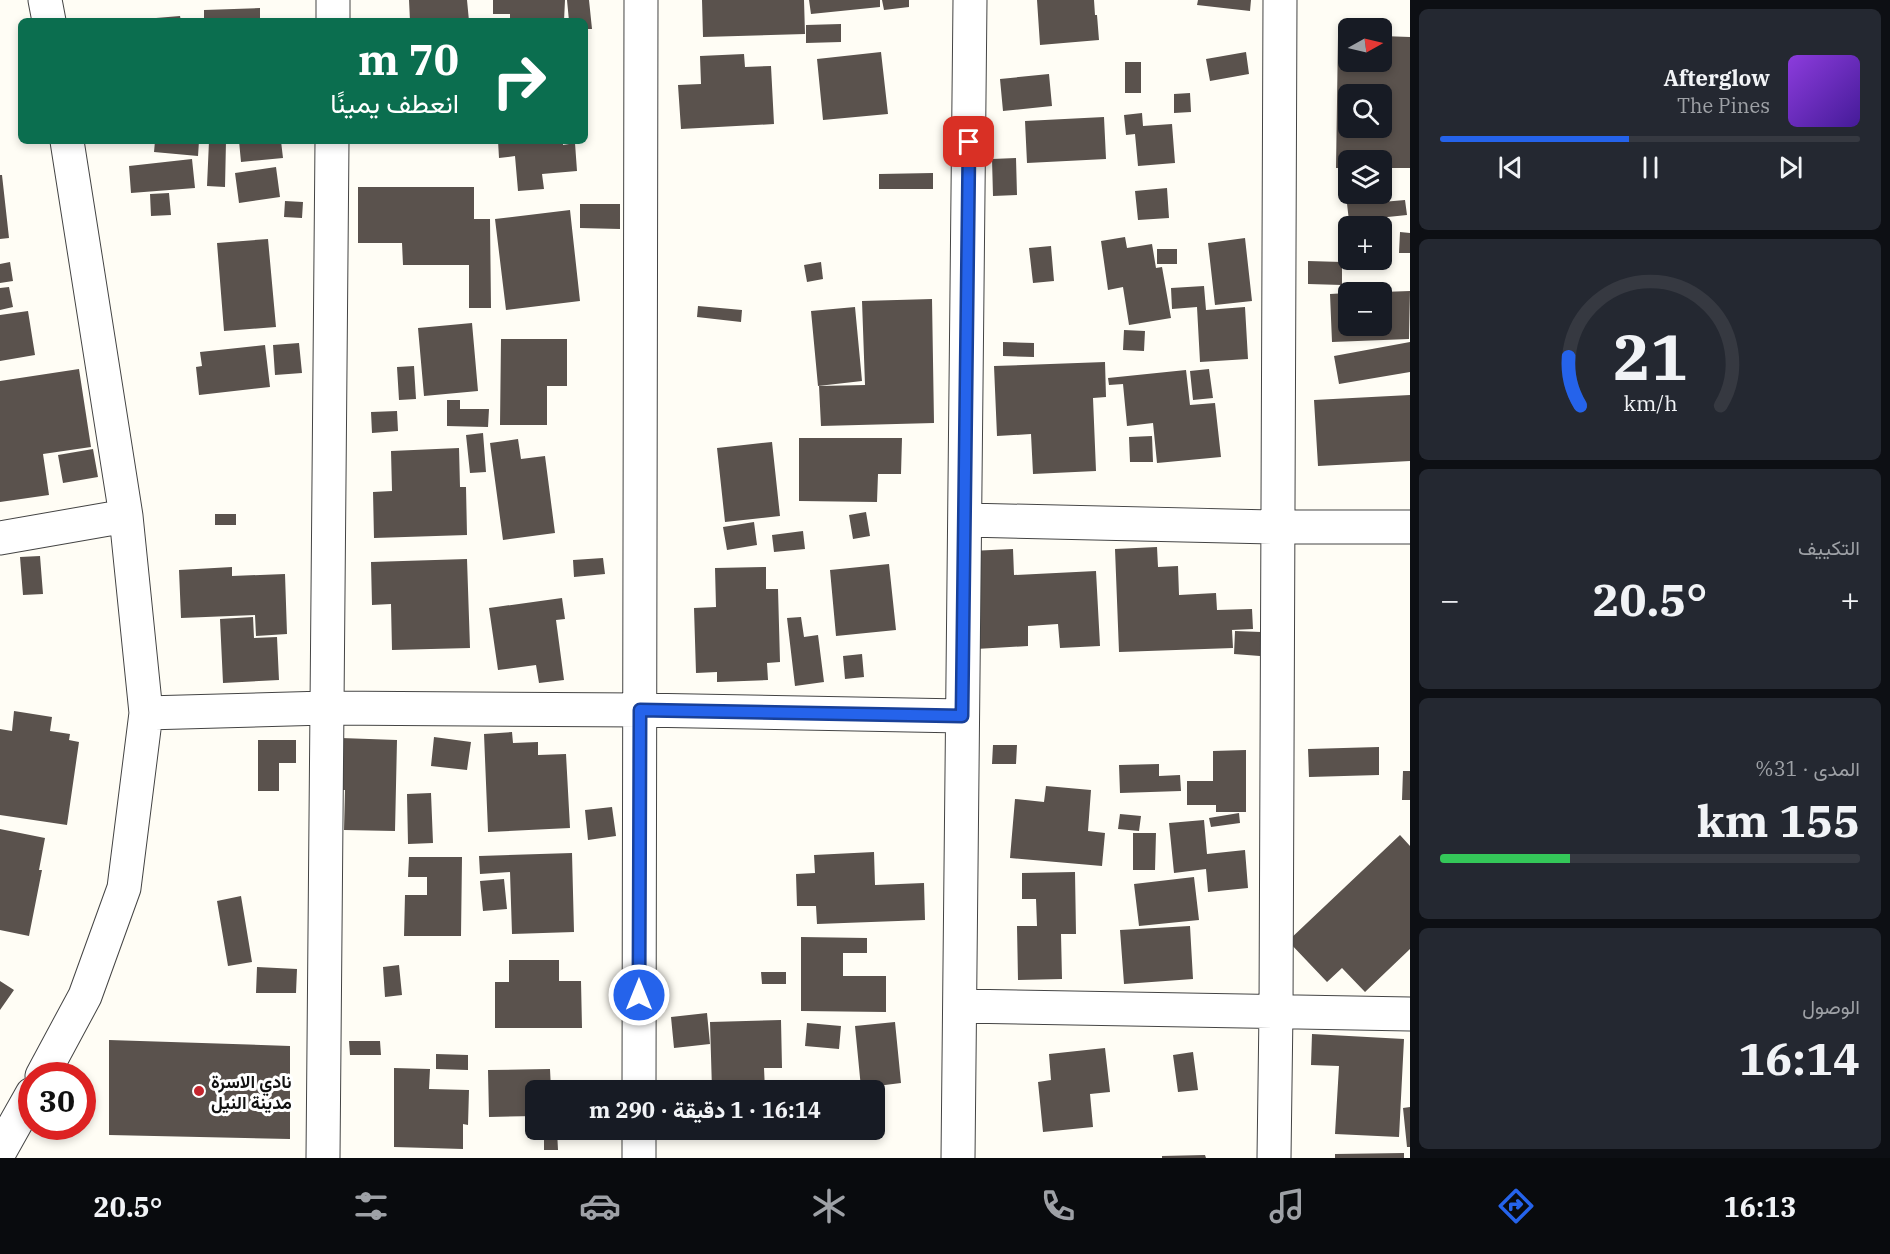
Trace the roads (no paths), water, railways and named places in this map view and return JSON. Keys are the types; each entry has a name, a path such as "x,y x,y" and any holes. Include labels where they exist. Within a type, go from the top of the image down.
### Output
{"street":[{"path":"45,0 48,18"},
{"path":"333,0 333,18"},
{"path":"639,1080 641,0"},
{"path":"958,1158 970,0"},
{"path":"1274,1158 1280,0"},
{"path":"50,1062 86,996 124,888 146,713 126,516 67,144"},
{"path":"323,1158 332,144"},
{"path":"0,538 126,516"},
{"path":"966,520 1277,527 1410,527"},
{"path":"146,713 326,708 640,710 962,716"},
{"path":"960,1006 1410,1014"},
{"path":"0,1152 18,1119"},
{"path":"639,1140 639,1158"}],"place":[{"name":"نادي الاسرة مدينة النيل","path":"199,1091"}]}
